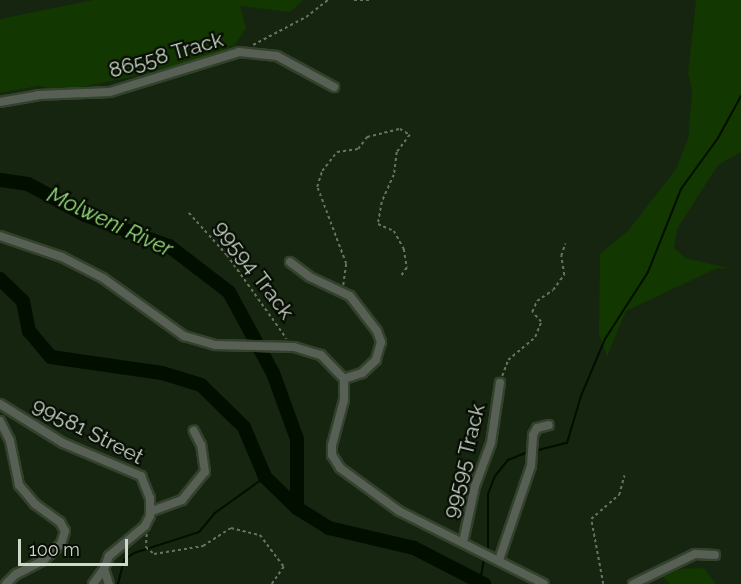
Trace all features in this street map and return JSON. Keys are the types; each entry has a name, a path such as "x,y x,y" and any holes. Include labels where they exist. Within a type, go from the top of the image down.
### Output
{"street":[{"path":"239,52 277,56 334,87"},
{"name":"86558 Track","path":"0,102 38,95 110,92 239,52"},
{"path":"0,236 85,269 184,336 216,345 294,347 321,355 344,379 344,400 333,437 336,464 360,487 399,511 544,584"},
{"path":"290,262 309,277 339,290 357,302 381,342 371,366 344,379"},
{"name":"99595 Track","path":"463,542 475,486 491,443 500,383"},
{"name":"99581 Street","path":"0,404 63,443 136,471 148,490 152,511"},
{"path":"0,421 10,441 19,486 35,504 60,522 65,531 61,544 44,560 16,574 6,584"},
{"path":"499,560 531,466 533,435 537,428 549,425"},
{"path":"93,584 104,569 109,556 148,521 152,511 182,500 205,472 201,445 194,431"},
{"path":"633,584 695,554 715,555"},
{"path":"104,569 109,584"}],"path":[{"name":"86558 Track","path":"239,52 306,17 328,0"},
{"path":"354,0 372,0"},
{"path":"339,290 347,279 346,264 317,187 322,171 337,152 358,149 367,137 400,129 410,135 397,152 391,186 382,202 378,224 394,231 404,249 407,268 400,278"},
{"name":"99594 Track","path":"189,213 227,255 294,347"},
{"name":"99595 Track","path":"500,383 508,360 535,337 540,322 532,312 537,301 553,290 564,275 561,256 565,244"},
{"path":"603,584 591,519 600,507 619,495 624,476"},
{"path":"148,521 146,547 154,554 192,550 231,528 260,535 284,567 272,584"}],"green space":[{"path":"93,0 303,0 290,12 240,6 246,28 235,45 187,66 61,91 39,86 0,93 0,19"},
{"path":"696,0 741,0 741,152 718,165 677,229 674,248 685,258 728,268 715,269 626,311 607,356 599,334 600,254 628,231 676,169 688,139 692,91 688,73"},
{"path":"704,568 716,584 670,584 663,577 680,569"}],"waterway":[{"path":"534,451 567,443 581,396 605,339 648,272 681,189 718,138 741,96"},
{"name":"Molweni River","path":"0,180 28,184 85,215 169,246 229,292 273,373 297,439 297,508 329,528 414,548 484,584"},
{"name":"Molweni River","path":"0,279 23,301 29,331 51,357 162,373 201,385 244,427 265,477 297,508"},
{"path":"488,548 488,494 495,476 508,460 528,452"},
{"path":"118,584 124,560 134,553 199,532 215,513 265,477"},
{"path":"480,582 484,560"}]}
